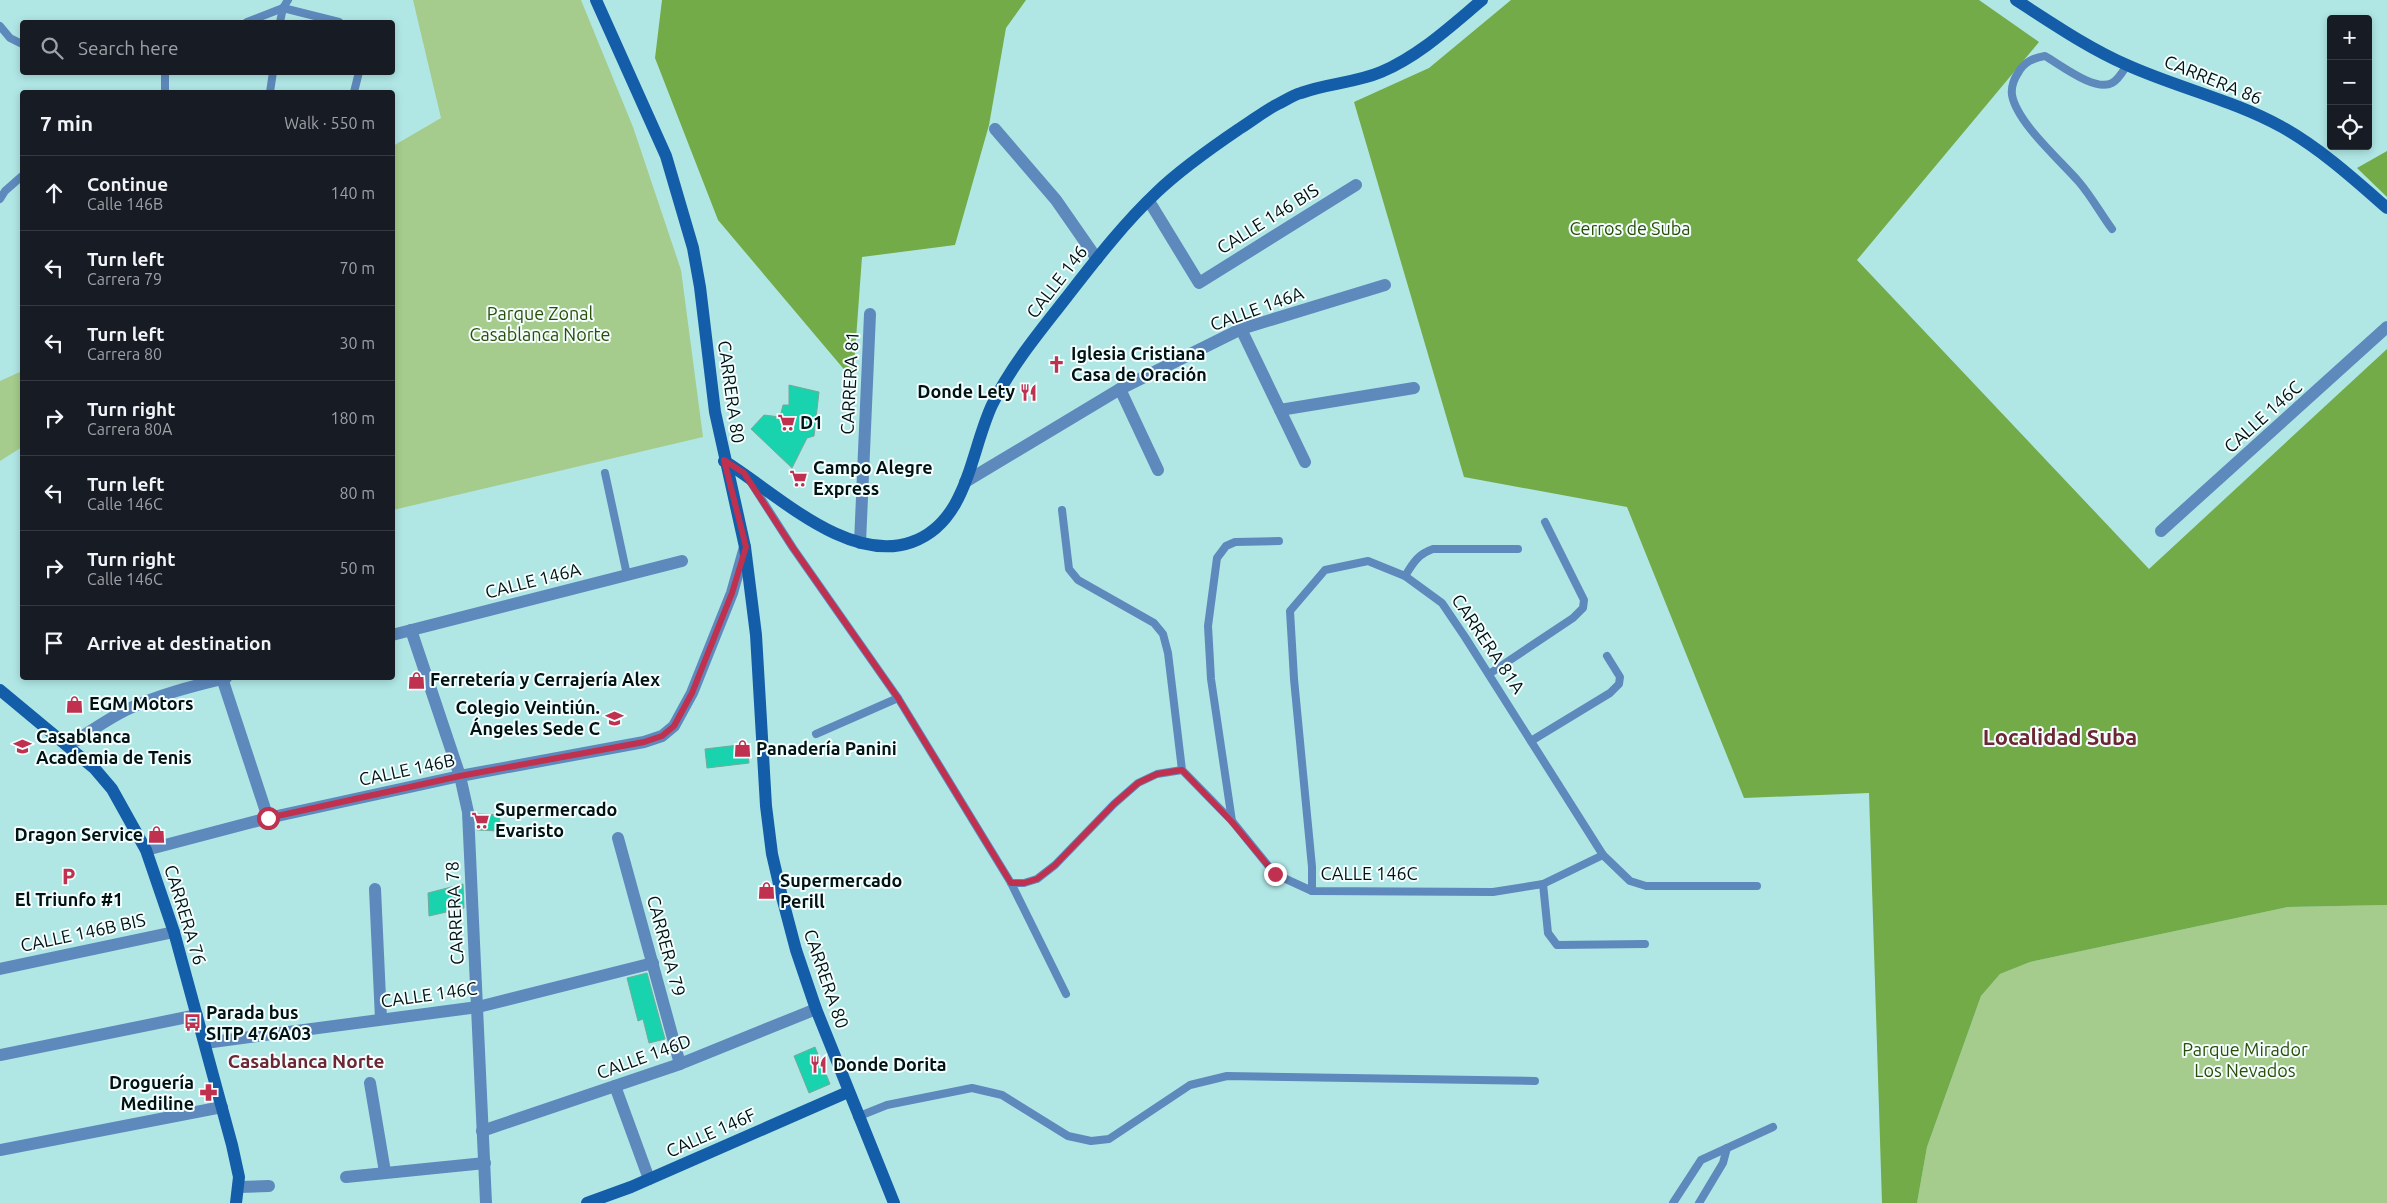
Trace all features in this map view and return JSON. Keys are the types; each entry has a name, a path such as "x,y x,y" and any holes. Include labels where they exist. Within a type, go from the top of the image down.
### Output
{"street":[{"name":"CARRERA 80","path":"596,0 666,156 689,233 700,286 712,393 724,460 746,547 756,635 766,806 772,854 796,950 816,1009 857,1117 894,1203"},
{"name":"CALLE 146","path":"724,460 809,519 835,534 860,543 877,547 896,547 930,534 942,524 955,505 997,397 1015,366 1097,259 1158,191 1222,141 1274,106 1301,93 1350,83 1382,72 1414,54 1482,0"},
{"name":"CARRERA 86","path":"2016,0 2072,36 2127,65 2246,110 2280,126 2310,144 2340,166 2387,208"},
{"path":"995,129 1056,200 1097,259"},
{"name":"CALLE 146 BIS","path":"1149,201 1200,283 1356,185"},
{"name":"CALLE 146A","path":"965,482 1120,389 1241,329 1384,285"},
{"name":"CARRERA 81","path":"860,543 870,314"},
{"name":"CALLE 146C","path":"2161,531 2387,327"},
{"path":"1241,329 1305,462"},
{"path":"1280,410 1414,388"},
{"path":"1120,389 1158,470"},
{"name":"CALLE 146B","path":"146,850 268,818 460,776 644,742 662,736 674,726 699,675 732,593 746,547"},
{"name":"CALLE 146A","path":"395,634 682,561"},
{"name":"CARRERA 78","path":"411,630 460,776 468,812 486,1203"},
{"path":"69,745 102,723 127,710 162,696 216,680"},
{"path":"224,680 268,818"},
{"name":"CARRERA 76","path":"0,690 69,745 95,769 112,788 146,850 174,932 206,1043 237,1165 239,1187 236,1203"},
{"name":"CARRERA 79","path":"618,838 680,1064"},
{"path":"375,889 381,1019"},
{"name":"CALLE 146B BIS","path":"0,969 174,932"},
{"name":"CALLE 146C","path":"206,1043 478,1007 653,963"},
{"name":"CALLE 146D","path":"482,1131 680,1064 816,1009"},
{"path":"0,1055 197,1015"},
{"path":"370,1083 385,1172"},
{"path":"615,1086 649,1179"},
{"name":"CALLE 146F","path":"588,1203 649,1179 848,1092"},
{"path":"0,1150 222,1107"},
{"path":"346,1177 485,1163"},
{"path":"239,1187 269,1186"}],"lane":[{"path":"280,20 282,8 288,0"},
{"path":"251,20 282,8 331,20"},
{"path":"0,26 10,38 20,43"},
{"path":"2112,229 2080,183 2040,140 2023,118 2012,95 2013,82 2020,68 2032,58 2045,56 2088,81 2102,86 2112,84 2118,79 2127,65"},
{"path":"165,75 165,90"},
{"path":"270,90 273,75"},
{"path":"354,90 358,75"},
{"path":"0,198 20,178"},
{"path":"744,473 793,548 898,698 1011,883 1066,994"},
{"path":"605,474 627,575"},
{"path":"1011,883 1024,883 1037,879 1055,865 1114,804 1138,783 1157,774 1182,770 1168,654 1163,634 1154,623 1078,580 1069,569 1062,510"},
{"path":"1489,674 1573,618 1583,608 1584,600 1545,522"},
{"path":"1232,822 1211,679 1208,626 1217,558 1226,546 1234,542 1279,541"},
{"path":"1406,576 1414,560 1423,552 1433,549 1518,549"},
{"name":"CARRERA 81A","path":"1312,891 1312,867 1294,679 1290,610 1325,570 1368,561 1406,576 1442,604 1489,674 1603,856 1630,881 1646,886 1757,886"},
{"path":"1531,741 1610,692 1619,684 1620,677 1607,656"},
{"path":"816,734 898,698"},
{"name":"CALLE 146C","path":"1182,770 1232,822 1275,874 1312,891 1493,892 1543,884 1603,856"},
{"path":"1543,884 1548,933 1557,945 1645,944"},
{"path":"857,1117 887,1105 972,1088 1002,1095 1068,1136 1091,1141 1109,1139 1190,1085 1227,1076 1535,1081"},
{"path":"1673,1203 1701,1160 1773,1126"},
{"path":"1699,1203 1723,1163 1727,1148"}],"green space":[{"name":"Parque Zonal Casablanca Norte","path":"413,0 581,0 633,127 681,270 703,437 395,510 395,145 441,118"},
{"path":"662,0 1026,0 1006,28 989,125 955,245 862,257 853,380 718,220 655,58"},
{"name":"Cerros de Suba","path":"1511,0 1979,0 2039,42 1857,260 2149,569 2387,349 2387,905 2288,907 2030,962 2000,974 1981,996 1927,1147 1917,1203 1882,1203 1869,793 1744,798 1627,507 1464,477 1354,102 1429,68"},
{"path":"2387,151 2387,197 2357,168"},
{"path":"20,372 20,448 0,461 0,381"},
{"name":"Parque Mirador Los Nevados","path":"2387,905 2387,1203 1917,1203 1927,1147 1981,996 2000,974 2030,962 2288,907"}],"building":[{"name":"D1","path":"789,385 819,392 814,436 807,438 792,468 751,429 764,415 780,417 783,405 789,405"},
{"path":"747,744 749,763 707,768 705,749"},
{"path":"478,814 500,815 499,831 477,830"},
{"path":"463,884 464,908 429,916 428,893"},
{"path":"647,973 665,1039 649,1043 643,1019 638,1021 627,978"},
{"path":"815,1047 830,1084 809,1093 794,1056"}],"place":[{"name":"Iglesia Cristiana Casa de Oración","path":"1057,364"},
{"name":"Donde Lety","path":"1029,392"},
{"name":"D1","path":"786,423"},
{"name":"Campo Alegre Express","path":"799,478"},
{"name":"Ferretería y Cerrajería Alex","path":"416,680"},
{"name":"EGM Motors","path":"75,704"},
{"name":"Colegio Veintiún. Ángeles Sede C","path":"614,718"},
{"name":"Casablanca Academia de Tenis","path":"22,747"},
{"name":"Panadería Panini","path":"742,749"},
{"name":"Supermercado Evaristo","path":"481,820"},
{"name":"Dragon Service","path":"157,835"},
{"name":"El Triunfo #1","path":"69,877"},
{"name":"Supermercado Perill","path":"766,891"},
{"name":"Parada bus SITP 476A03","path":"192,1023"},
{"name":"Donde Dorita","path":"819,1065"},
{"name":"Droguería Mediline","path":"208,1093"}],"district":[{"name":"Localidad Suba","path":"2060,737"},
{"name":"Casablanca Norte","path":"306,1061"}],"route":[{"path":"268,818 460,776 644,742 662,736 674,726 692,693 732,593 746,547 724,460 744,473 793,548 898,698 1011,883 1024,883 1037,879 1055,865 1114,804 1138,783 1157,774 1182,770 1232,822 1275,874"}]}
